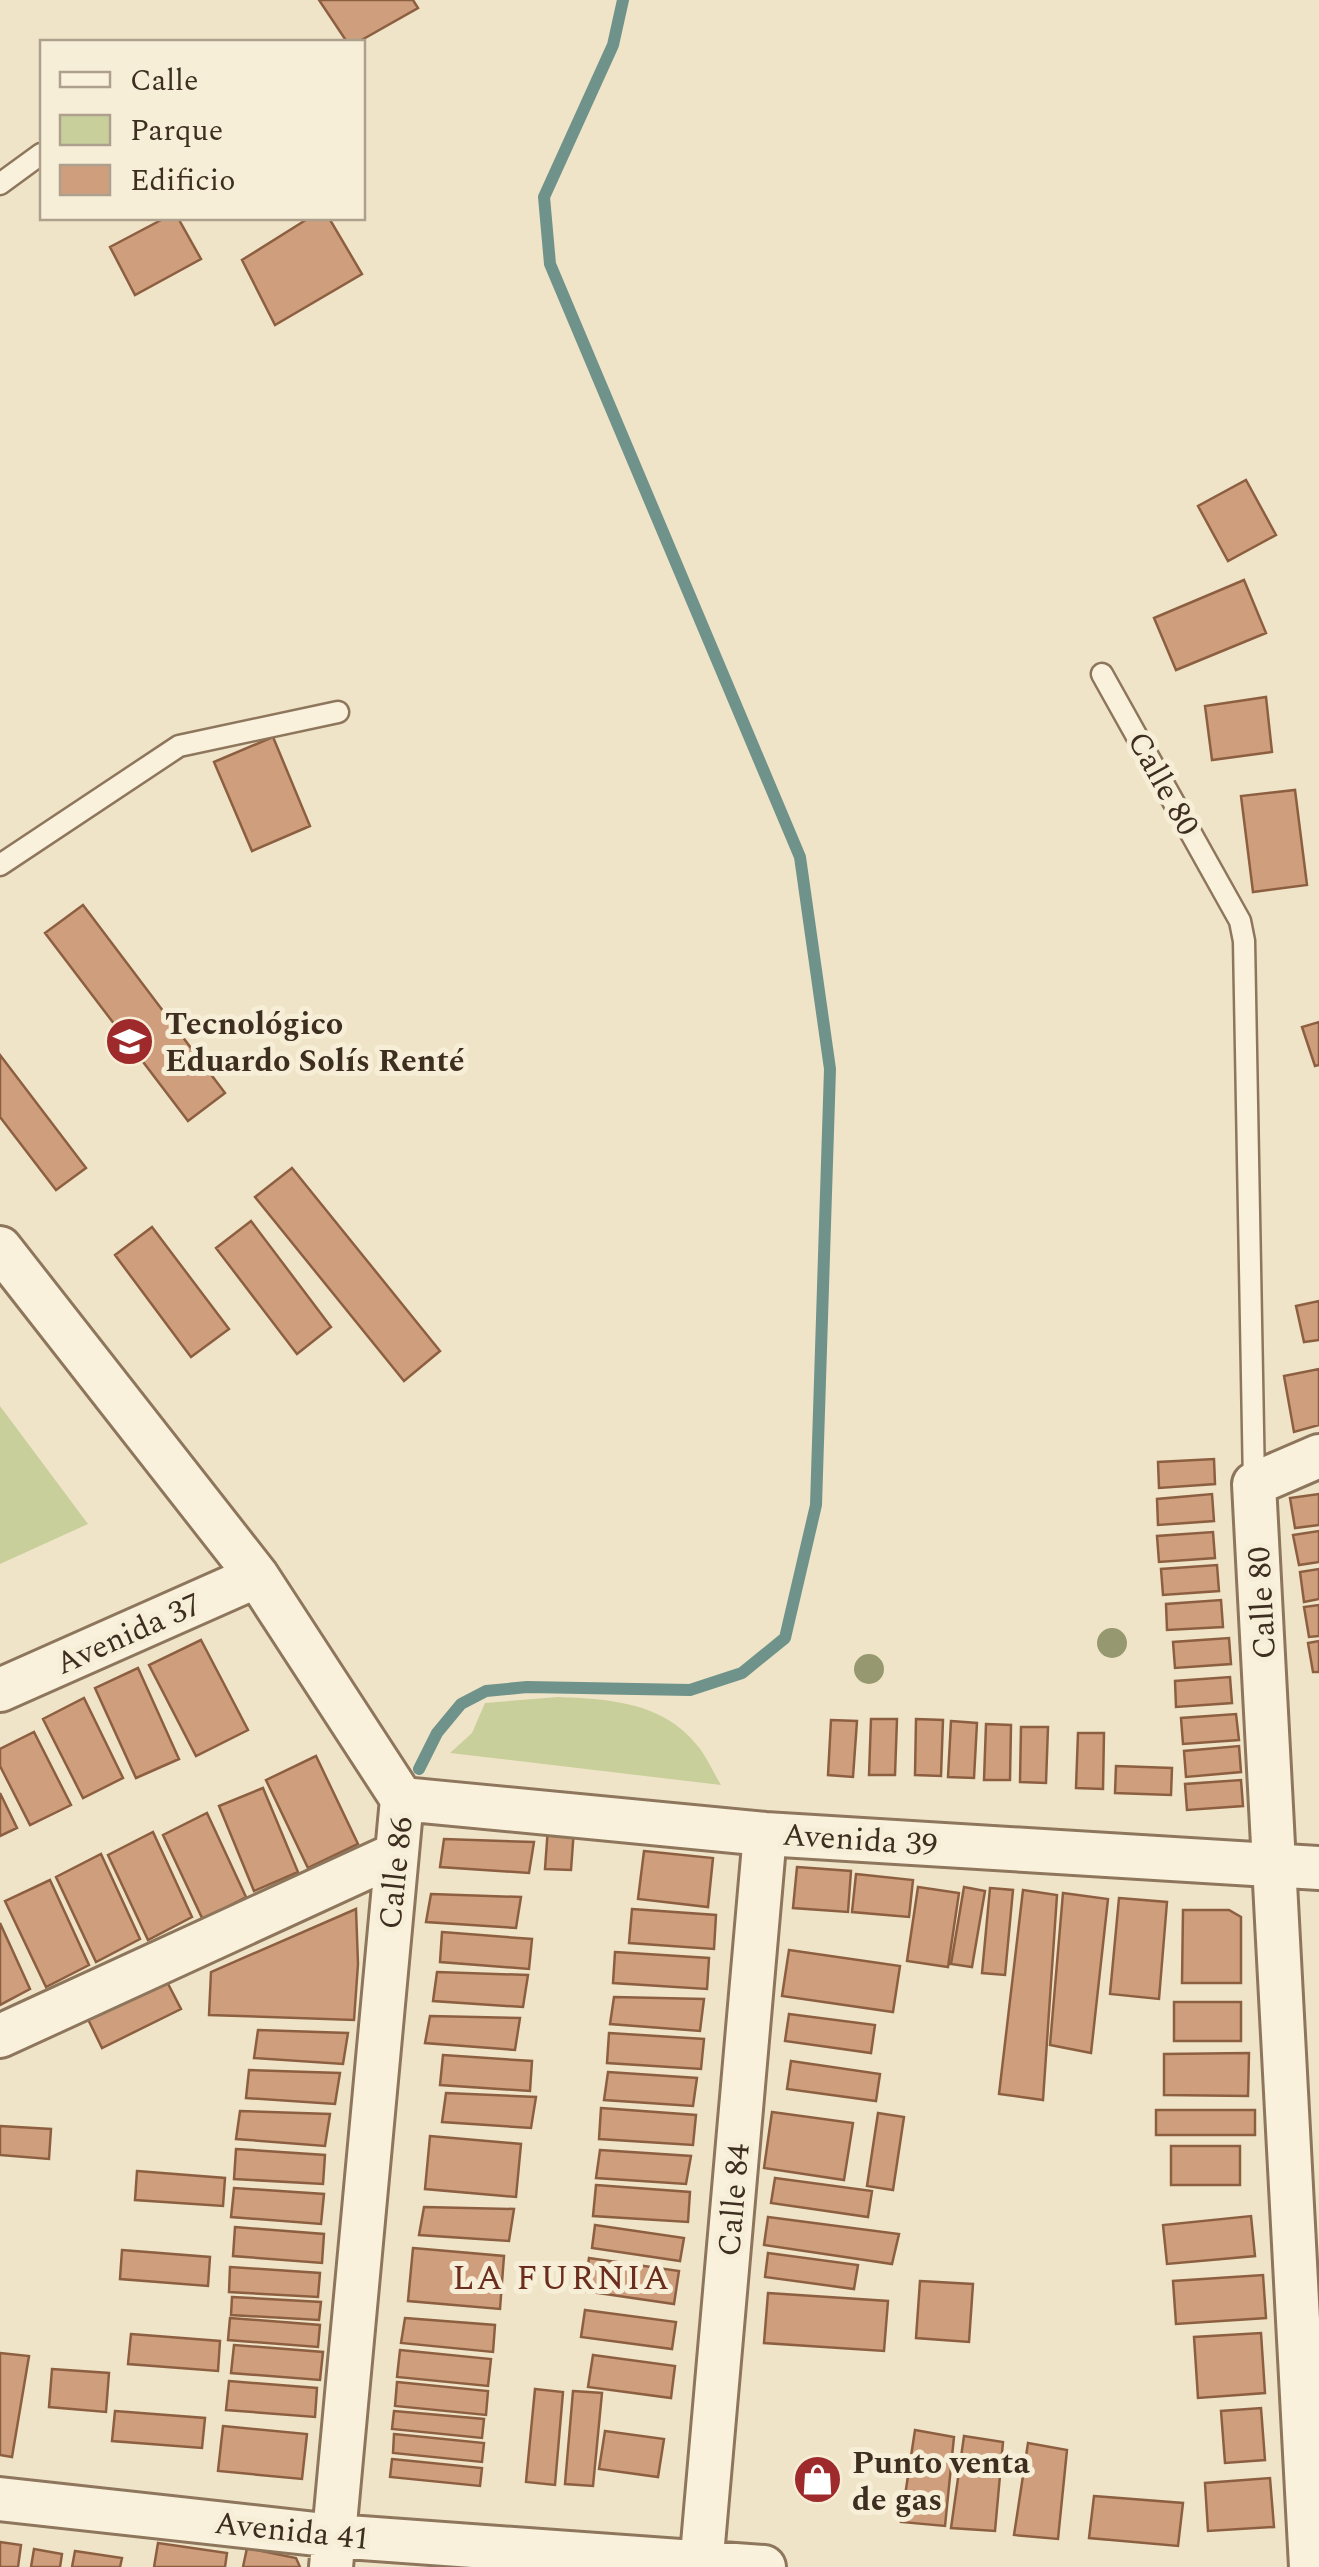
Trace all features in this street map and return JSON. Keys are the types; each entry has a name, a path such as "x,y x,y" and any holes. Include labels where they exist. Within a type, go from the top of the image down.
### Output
{"street":[{"name":"Calle 86","path":"0,1248 257,1576 402,1799 332,2551"},
{"path":"1254,1484 1319,1456"},
{"name":"Calle 80","path":"1254,1484 1311,2567"},
{"name":"Avenida 37","path":"0,1690 257,1576"},
{"name":"Avenida 39","path":"402,1799 765,1834 1319,1868"},
{"name":"Calle 84","path":"701,2564 765,1834"},
{"path":"0,2036 396,1854"},
{"name":"Avenida 41","path":"0,2499 332,2551 764,2567"}],"lane":[{"path":"0,184 40,155"},
{"name":"Calle 80","path":"1102,674 1240,921 1246,1040 1254,1484"},
{"path":"0,865 180,746 338,712"}],"green space":[{"path":"0,1406 88,1524 0,1564"},
{"path":"558,1697 615,1702 667,1719 700,1748 721,1785 450,1753 472,1733 485,1703"}],"building":[{"path":"319,0 413,0 418,8 362,40 346,40"},
{"path":"161,220 179,220 201,259 135,295 110,247"},
{"path":"306,220 330,220 362,274 275,325 242,260"},
{"path":"1246,480 1276,535 1228,561 1198,506"},
{"path":"1244,580 1266,633 1176,670 1154,618"},
{"path":"1266,697 1272,752 1212,760 1205,706"},
{"path":"273,737 310,826 252,851 214,762"},
{"path":"1295,790 1307,885 1253,892 1241,796"},
{"path":"83,905 225,1093 188,1121 45,933"},
{"path":"1319,1022 1319,1065 1315,1066 1302,1027"},
{"path":"0,1055 86,1168 56,1190 0,1117"},
{"path":"292,1168 440,1351 404,1381 255,1197"},
{"path":"251,1221 331,1327 297,1354 216,1248"},
{"path":"152,1227 229,1329 191,1357 115,1255"},
{"path":"1319,1301 1319,1340 1304,1342 1296,1306"},
{"path":"1319,1369 1319,1425 1294,1432 1284,1376"},
{"path":"1214,1459 1215,1484 1159,1488 1158,1462"},
{"path":"1212,1494 1214,1521 1158,1525 1157,1499"},
{"path":"1319,1494 1319,1525 1295,1528 1290,1498"},
{"path":"1319,1531 1319,1562 1299,1565 1293,1535"},
{"path":"1213,1532 1215,1558 1159,1562 1157,1536"},
{"path":"1217,1565 1219,1591 1163,1595 1161,1569"},
{"path":"1319,1569 1319,1599 1304,1602 1300,1572"},
{"path":"1221,1600 1223,1627 1167,1630 1166,1604"},
{"path":"1319,1605 1319,1636 1309,1637 1304,1607"},
{"path":"1229,1638 1231,1664 1175,1668 1173,1642"},
{"path":"201,1640 248,1730 196,1756 149,1665"},
{"path":"1319,1641 1319,1672 1313,1672 1308,1643"},
{"path":"138,1668 179,1759 136,1778 95,1688"},
{"path":"1230,1677 1232,1703 1176,1707 1175,1681"},
{"path":"84,1698 123,1778 83,1798 43,1719"},
{"path":"1236,1714 1239,1740 1183,1744 1181,1718"},
{"path":"871,1719 897,1719 895,1775 869,1775"},
{"path":"916,1719 943,1720 941,1776 915,1775"},
{"path":"831,1720 857,1721 853,1777 828,1775"},
{"path":"951,1721 977,1723 974,1778 948,1777"},
{"path":"986,1724 1011,1725 1010,1780 984,1780"},
{"path":"1021,1727 1048,1727 1046,1783 1020,1782"},
{"path":"34,1732 71,1805 30,1825 0,1766 0,1749"},
{"path":"1078,1733 1104,1733 1103,1789 1076,1788"},
{"path":"1239,1746 1241,1772 1186,1777 1184,1751"},
{"path":"316,1756 358,1844 308,1868 266,1780"},
{"path":"1116,1766 1172,1768 1171,1795 1115,1793"},
{"path":"1241,1780 1243,1806 1187,1810 1185,1784"},
{"path":"263,1788 298,1872 254,1891 219,1806"},
{"path":"0,1793 17,1828 0,1836"},
{"path":"207,1813 246,1897 203,1920 163,1835"},
{"path":"548,1827 574,1829 571,1870 545,1869"},
{"path":"153,1832 192,1917 148,1940 108,1855"},
{"path":"444,1839 534,1842 529,1873 440,1867"},
{"path":"644,1851 713,1858 708,1907 638,1899"},
{"path":"101,1854 140,1939 96,1962 56,1877"},
{"path":"797,1867 851,1871 848,1912 793,1908"},
{"path":"856,1874 913,1880 909,1917 852,1912"},
{"path":"50,1880 89,1965 46,1987 5,1901"},
{"path":"918,1887 959,1893 948,1967 907,1961"},
{"path":"964,1887 985,1891 972,1967 951,1964"},
{"path":"990,1888 1013,1890 1005,1975 982,1973"},
{"path":"1023,1890 1057,1895 1043,2100 999,2094"},
{"path":"1063,1893 1108,1899 1091,2053 1050,2045"},
{"path":"431,1894 521,1897 516,1928 426,1922"},
{"path":"1119,1898 1167,1902 1159,1999 1110,1994"},
{"path":"356,1909 354,2020 209,2015 211,1972"},
{"path":"632,1909 716,1915 714,1949 629,1943"},
{"path":"1183,1910 1229,1910 1241,1917 1241,1983 1182,1983"},
{"path":"0,1923 30,1989 0,2005"},
{"path":"442,1932 532,1939 529,1969 440,1962"},
{"path":"789,1950 900,1966 893,2012 782,1996"},
{"path":"615,1952 709,1958 707,1989 613,1983"},
{"path":"437,1972 528,1975 523,2007 433,2001"},
{"path":"163,1974 181,2009 102,2048 85,2013"},
{"path":"614,1997 704,1999 700,2031 610,2024"},
{"path":"1174,2002 1241,2002 1241,2041 1174,2041"},
{"path":"789,2014 875,2025 871,2053 785,2041"},
{"path":"430,2016 520,2018 515,2050 425,2043"},
{"path":"258,2030 348,2033 343,2064 254,2058"},
{"path":"609,2033 704,2039 701,2069 607,2063"},
{"path":"1249,2053 1248,2096 1164,2095 1164,2054"},
{"path":"443,2055 532,2061 530,2091 440,2085"},
{"path":"791,2061 880,2074 876,2101 787,2089"},
{"path":"249,2070 340,2073 335,2104 246,2098"},
{"path":"608,2072 697,2078 693,2106 604,2100"},
{"path":"446,2093 536,2097 531,2128 442,2122"},
{"path":"601,2108 696,2115 693,2145 599,2139"},
{"path":"1156,2110 1255,2110 1255,2135 1156,2135"},
{"path":"240,2111 330,2114 325,2146 236,2139"},
{"path":"772,2112 853,2123 844,2180 764,2168"},
{"path":"878,2113 904,2117 893,2190 867,2186"},
{"path":"0,2126 51,2129 49,2159 0,2155"},
{"path":"430,2136 521,2144 516,2197 425,2189"},
{"path":"1171,2146 1240,2146 1240,2185 1171,2185"},
{"path":"236,2149 325,2155 323,2184 234,2179"},
{"path":"600,2150 691,2156 686,2184 596,2178"},
{"path":"137,2171 225,2178 223,2206 135,2200"},
{"path":"775,2178 872,2191 868,2217 771,2203"},
{"path":"596,2185 690,2192 688,2222 593,2216"},
{"path":"234,2188 324,2194 321,2224 231,2217"},
{"path":"424,2207 514,2209 509,2241 419,2235"},
{"path":"1251,2216 1255,2256 1167,2264 1163,2225"},
{"path":"768,2217 899,2234 892,2264 764,2245"},
{"path":"595,2225 684,2238 680,2261 592,2248"},
{"path":"235,2227 324,2234 322,2263 233,2256"},
{"path":"413,2248 504,2256 500,2309 408,2301"},
{"path":"122,2250 210,2257 208,2286 120,2279"},
{"path":"768,2253 858,2265 854,2289 765,2277"},
{"path":"589,2258 679,2271 674,2304 584,2291"},
{"path":"230,2267 320,2273 318,2297 229,2292"},
{"path":"1263,2275 1266,2318 1176,2324 1173,2281"},
{"path":"920,2281 973,2284 969,2342 916,2338"},
{"path":"768,2293 888,2301 884,2351 764,2343"},
{"path":"232,2297 321,2302 319,2320 231,2315"},
{"path":"585,2310 676,2322 672,2349 581,2337"},
{"path":"230,2318 320,2325 318,2347 228,2340"},
{"path":"405,2318 495,2325 493,2352 401,2343"},
{"path":"1261,2333 1265,2393 1198,2398 1194,2337"},
{"path":"131,2334 220,2341 218,2371 128,2364"},
{"path":"234,2345 323,2352 320,2380 231,2373"},
{"path":"400,2350 491,2359 488,2386 397,2377"},
{"path":"0,2353 29,2356 12,2457 0,2455"},
{"path":"593,2355 675,2366 671,2398 588,2387"},
{"path":"52,2369 109,2373 106,2412 49,2407"},
{"path":"229,2381 317,2388 315,2417 226,2410"},
{"path":"397,2382 488,2391 486,2415 395,2406"},
{"path":"535,2389 563,2392 555,2485 526,2482"},
{"path":"573,2391 602,2393 593,2486 565,2484"},
{"path":"1261,2408 1265,2460 1225,2463 1221,2411"},
{"path":"115,2411 205,2418 202,2448 112,2441"},
{"path":"394,2411 484,2419 482,2438 392,2429"},
{"path":"223,2426 307,2434 302,2479 218,2471"},
{"path":"915,2430 954,2437 945,2526 901,2522"},
{"path":"605,2431 664,2439 658,2477 599,2469"},
{"path":"394,2434 484,2443 482,2462 393,2453"},
{"path":"964,2436 1003,2442 995,2531 951,2528"},
{"path":"1028,2443 1067,2450 1058,2539 1014,2535"},
{"path":"392,2459 482,2468 480,2486 390,2477"},
{"path":"1270,2478 1274,2527 1208,2531 1205,2483"},
{"path":"1094,2496 1183,2503 1178,2546 1089,2538"},
{"path":"0,2542 21,2545 18,2567 0,2567"},
{"path":"158,2543 227,2553 225,2567 154,2567"},
{"path":"247,2548 296,2558 300,2567 243,2567"},
{"path":"34,2549 62,2554 60,2567 31,2567"},
{"path":"75,2551 122,2558 120,2567 72,2567"}],"waterway":[{"path":"419,1769 437,1733 461,1704 486,1691 527,1687 690,1690 742,1673 785,1638 816,1505 830,1069 800,857 550,264 544,197 613,45 623,0"}],"place":[{"name":"Tecnológico Eduardo Solís Renté","path":"130,1041"},
{"name":"Punto venta de gas","path":"817,2480"}],"district":[{"name":"LA FURNIA","path":"562,2277"}]}
